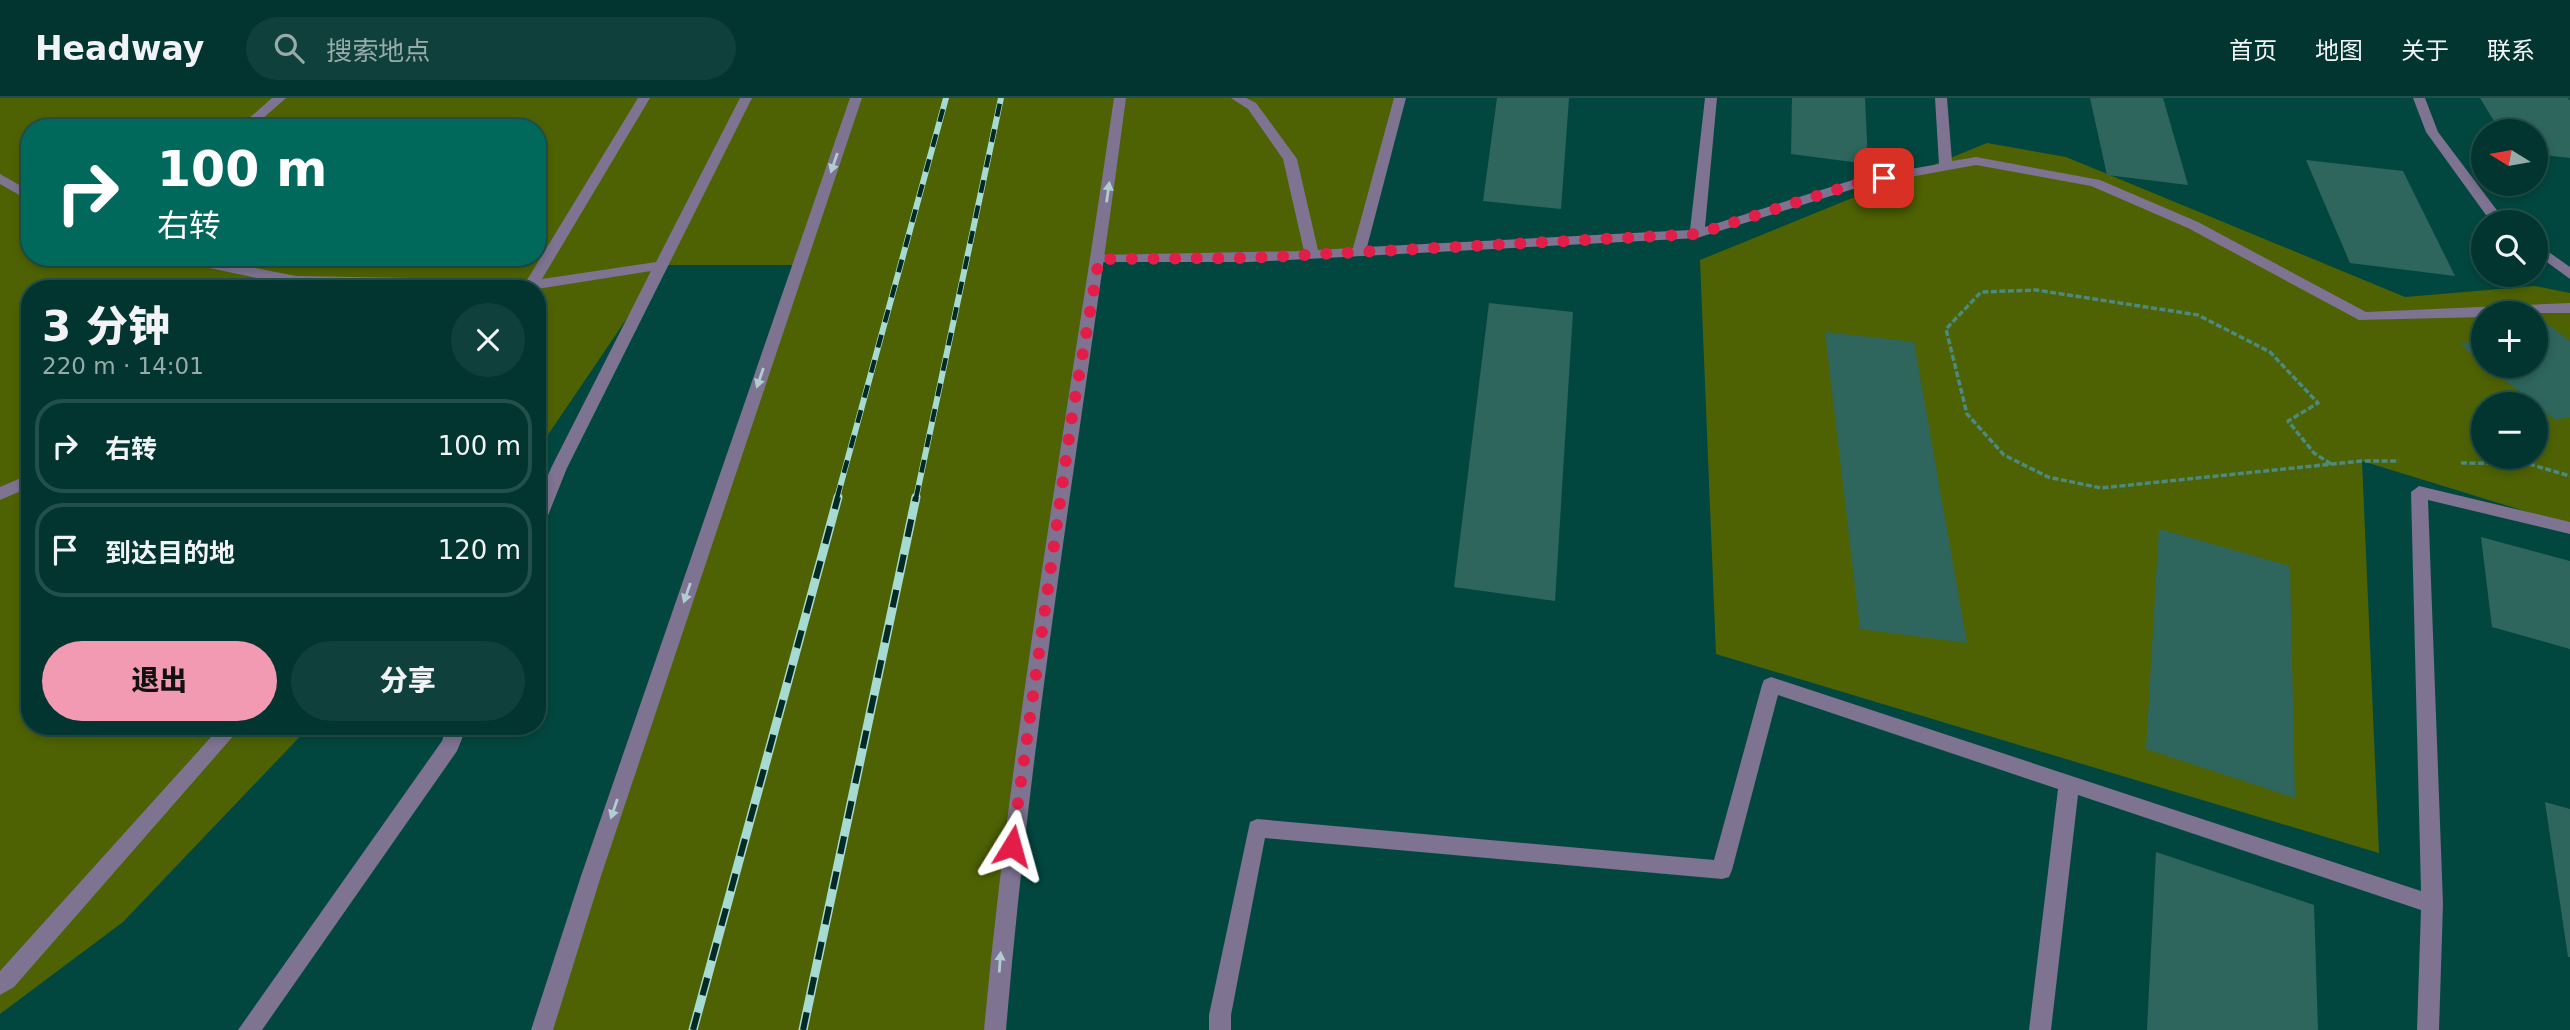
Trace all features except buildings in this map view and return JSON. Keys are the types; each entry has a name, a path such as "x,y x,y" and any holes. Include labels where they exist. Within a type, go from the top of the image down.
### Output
{"street":[{"path":"255,119 280,98"},
{"path":"546,260 644,98"},
{"path":"546,500 559,468 746,98"},
{"path":"542,1030 591,876 856,98"},
{"path":"995,1030 1005,900 1072,416 1099,259 1121,98"},
{"path":"1237,98 1252,106 1290,159 1312,254"},
{"path":"1359,252 1400,98"},
{"path":"1697,234 1711,98"},
{"path":"1941,98 1946,166"},
{"path":"2419,98 2432,132 2490,210"},
{"path":"1099,259 1249,258 1697,234 1864,181 1976,161 2095,183 2193,225 2364,317 2570,308"},
{"path":"0,178 21,191"},
{"path":"2548,257 2570,274"},
{"path":"546,284 663,265"},
{"path":"222,266 292,280"},
{"path":"264,280 269,275"},
{"path":"0,494 21,484"},
{"path":"2428,1030 2432,904 2419,492 2570,528"},
{"path":"1220,1030 1220,1015 1257,828 1722,870 1771,685 2432,904"},
{"path":"0,984 225,735"},
{"path":"249,1030 450,745 454,735"},
{"path":"2040,1030 2069,783"}],"path":[{"path":"2331,464 2314,453 2288,421 2318,403 2270,352 2198,315 2036,290 1981,292 1946,329 1966,414 2004,455 2048,477 2101,488 2331,464 2404,461"},
{"path":"2459,463 2529,464 2570,477"}],"green space":[{"path":"0,98 1400,98 1359,252 1099,260 995,1030 542,1030 798,265 663,265 546,438 546,280 21,280 21,735 301,735 123,922 0,1014"},
{"path":"1987,143 2066,157 2405,297 2523,287 2540,287 2570,293 2570,525 2362,461 2379,853 1716,654 1700,260"}],"railway":[{"path":"837,498 946,98"},
{"path":"916,498 1001,98"},
{"path":"693,1030 838,497"},
{"path":"803,1030 916,497"}],"route":[{"path":"1012,846 1072,416 1099,259 1249,258 1697,234 1864,181 1884,178"}]}
